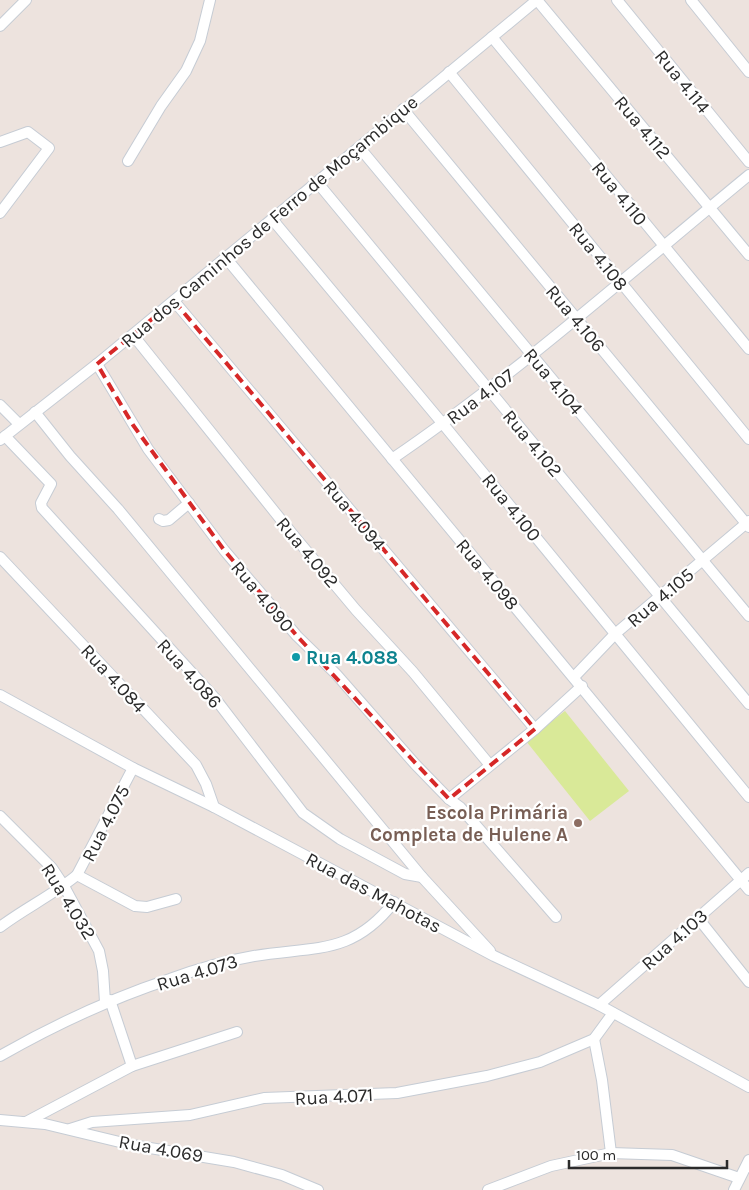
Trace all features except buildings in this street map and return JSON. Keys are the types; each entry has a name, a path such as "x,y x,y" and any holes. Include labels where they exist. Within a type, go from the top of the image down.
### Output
{"street":[{"path":"0,26 26,0"},
{"path":"128,161 161,106 186,71 200,40 210,0"},
{"name":"Rua dos Caminhos de Ferro de Moçambique","path":"2,438 133,335 403,109 537,0"},
{"name":"Rua 4.112","path":"537,0 749,255"},
{"name":"Rua 4.114","path":"617,0 749,162"},
{"path":"691,0 749,72"},
{"name":"Rua 4.110","path":"492,37 749,350"},
{"name":"Rua 4.108","path":"450,72 749,439"},
{"name":"Rua 4.106","path":"403,109 748,524"},
{"path":"0,142 28,132 49,148 0,213"},
{"name":"Rua 4.104","path":"359,147 749,616"},
{"name":"Rua 4.107","path":"392,459 443,424 533,355 620,280 749,175"},
{"name":"Rua 4.102","path":"317,182 749,704"},
{"name":"Rua 4.100","path":"272,220 443,424 749,797"},
{"name":"Rua 4.098","path":"226,258 749,890"},
{"name":"Rua 4.094","path":"174,301 535,729"},
{"name":"Rua 4.092","path":"133,335 294,536 356,610 413,672 489,764"},
{"name":"Rua 4.090","path":"97,364 143,441 224,550 297,636 336,674 414,764 448,798 460,807 556,917"},
{"path":"0,405 19,424"},
{"path":"35,412 70,456 118,509 422,877 466,922 494,956"},
{"name":"Rua 4.086","path":"2,438 51,484 41,503 42,508 214,697 303,813 340,838 405,874 422,877"},
{"path":"159,518 163,521 169,520 189,503"},
{"name":"Rua 4.105","path":"574,677 615,634 748,524"},
{"name":"Rua 4.084","path":"0,557 196,765 206,784 214,808"},
{"path":"448,798 535,729 582,686"},
{"name":"Rua das Mahotas","path":"0,696 133,768 214,808 494,956 599,1005 749,1087"},
{"name":"Rua 4.075","path":"0,927 30,904 64,886 77,875 133,768"},
{"name":"Rua 4.032","path":"0,816 52,868 64,886 99,951 107,1001 132,1066"},
{"name":"Rua 4.103","path":"599,1005 749,873"},
{"path":"77,875 134,906 147,907 176,899"},
{"name":"Rua 4.073","path":"0,1056 107,1001 171,978 231,960 320,949 342,943 370,928 394,902"},
{"path":"698,918 749,982"},
{"path":"611,1153 602,1080 594,1040 613,1013"},
{"path":"26,1123 132,1066 237,1032"},
{"name":"Rua 4.071","path":"70,1129 99,1121 190,1115 264,1098 307,1098 418,1090 540,1062 594,1040"},
{"name":"Rua 4.069","path":"0,1120 70,1129 132,1145 234,1162 282,1175 318,1190"},
{"path":"488,1190 551,1166 611,1153 672,1155 739,1178"},
{"path":"734,1190 749,1160"}],"highlighted area":[{"path":"174,301 535,729 449,799 297,636 224,550 133,425 97,364"}],"green space":[{"path":"565,711 629,791 590,821 526,741"}],"place":[{"name":"Rua 4.088","path":"296,657"},
{"name":"Escola Primária Completa de Hulene A","path":"578,823"}]}
